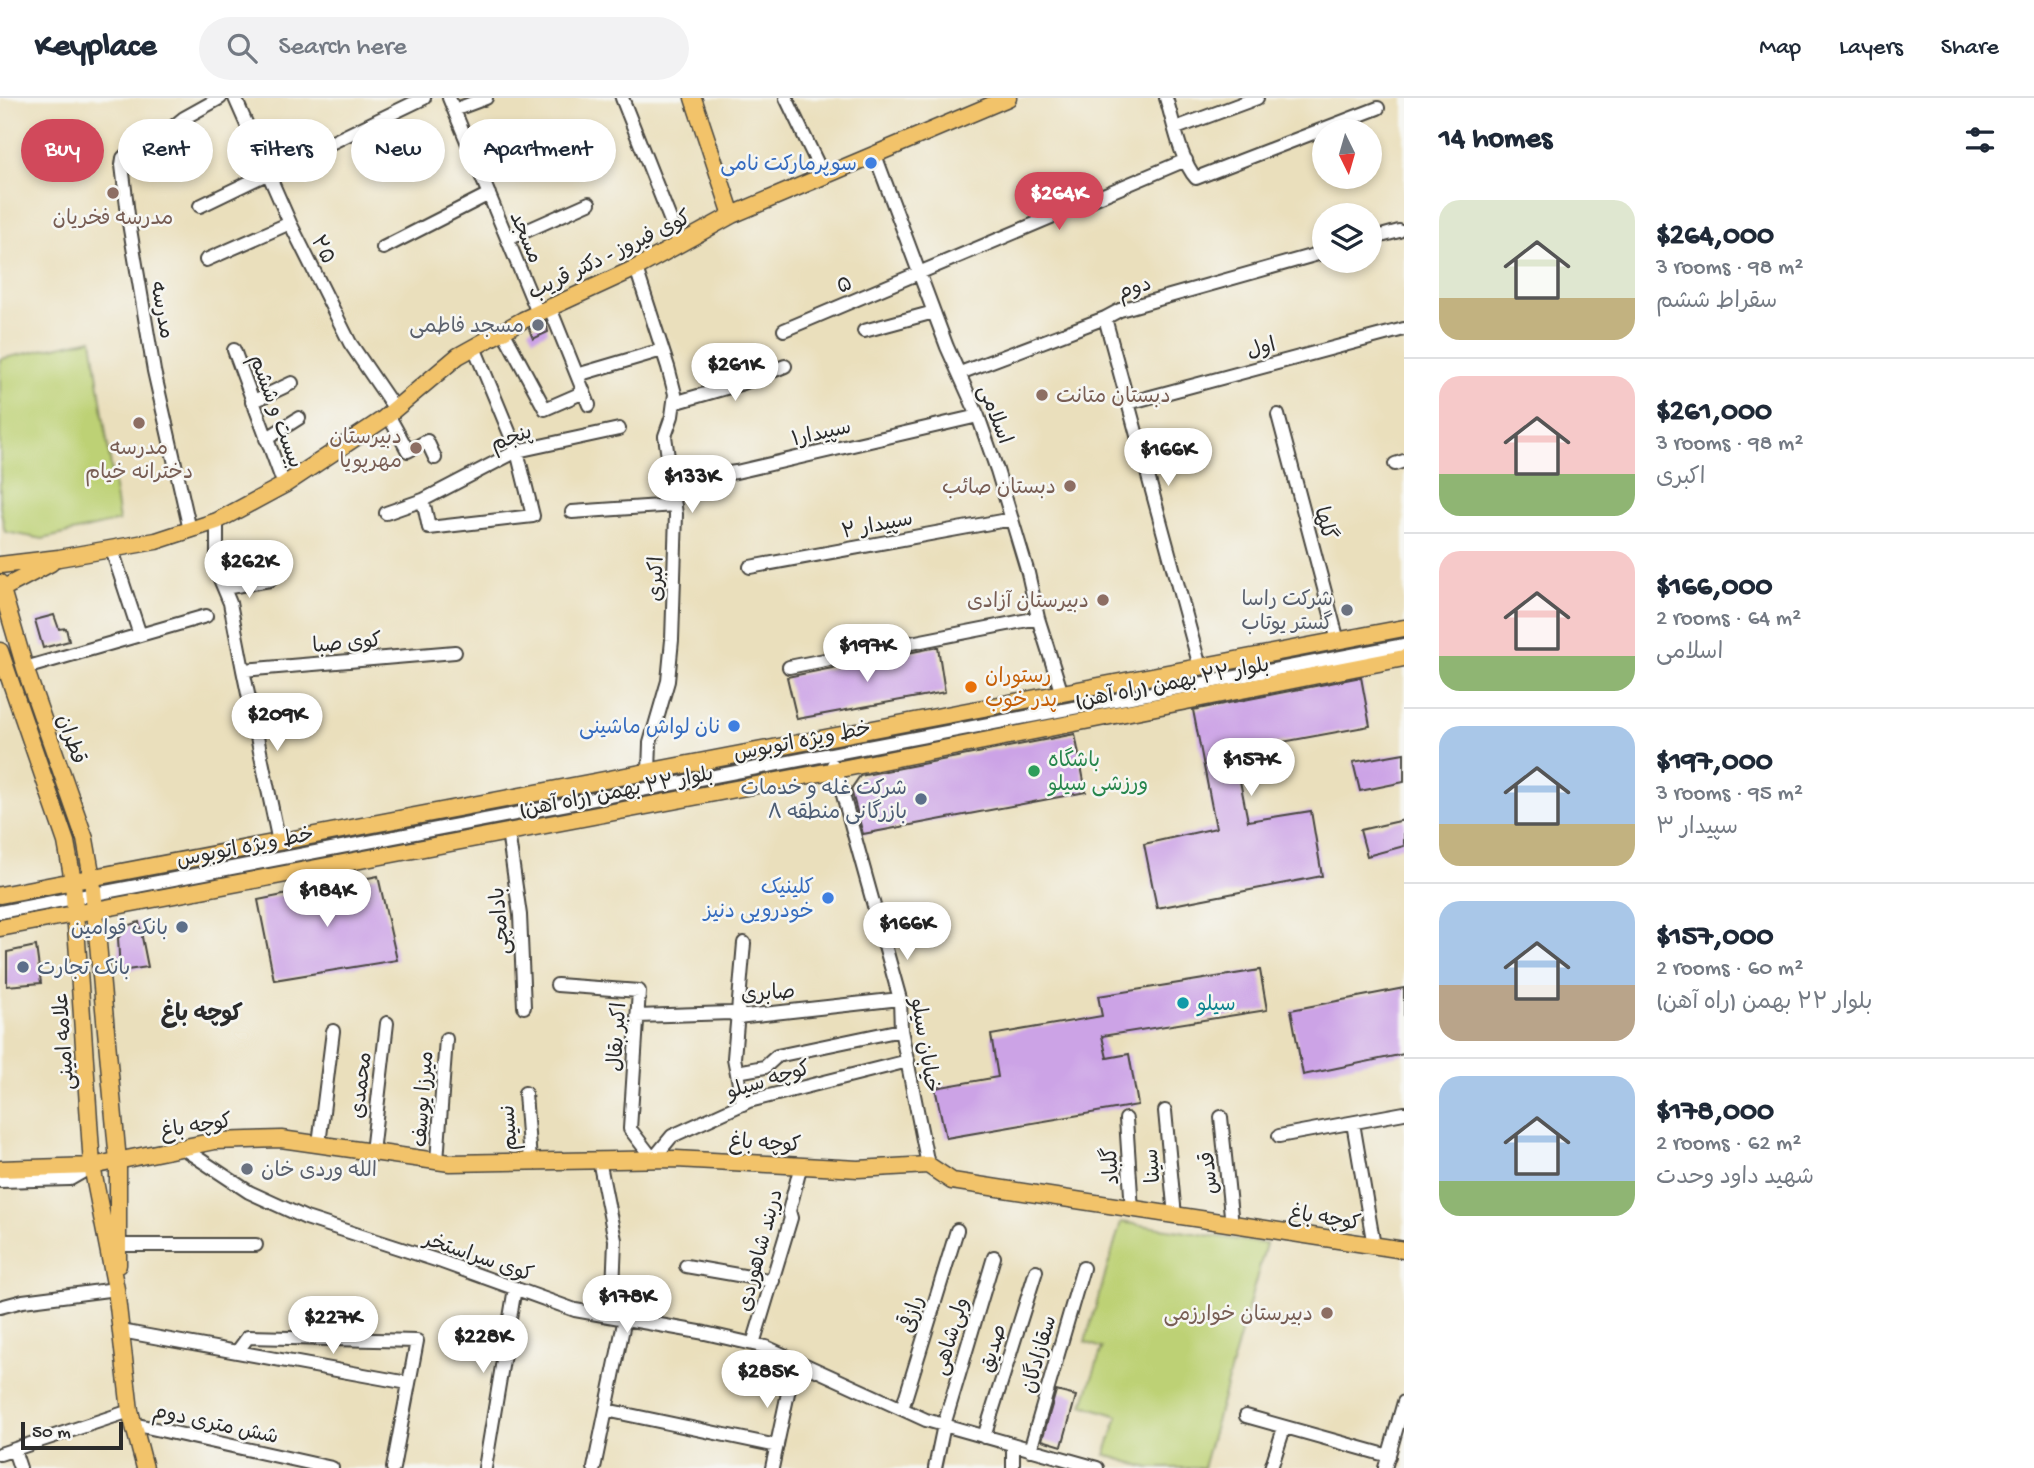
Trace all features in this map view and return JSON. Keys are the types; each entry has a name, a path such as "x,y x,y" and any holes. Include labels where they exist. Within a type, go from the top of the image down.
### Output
{"main road":[{"path":"693,98 732,215"},
{"name":"کوی فیروز - دکتر قریب","path":"0,565 112,550 156,541 217,521 284,485 391,412 458,356 503,331 636,268 732,215 1008,98"},
{"path":"1,588 59,558"},
{"name":"قطران","path":"1,588 85,839 94,902"},
{"name":"بلوار ۲۲ بهمن (راه آهن)","path":"0,928 75,898 92,878 649,771 823,747 1062,694 1404,628"},
{"name":"قطران","path":"0,651 65,842 75,898"},
{"name":"بلوار ۲۲ بهمن (راه آهن)","path":"0,895 75,898 94,902 508,832 1404,658"},
{"name":"علامه امینی","path":"75,898 92,1166 116,1289"},
{"name":"علامه امینی","path":"94,902 118,1161 119,1245 116,1289"},
{"name":"کوچه باغ","path":"92,1166 180,1147 236,1139 281,1139 450,1163 653,1159 858,1169 928,1165 952,1181 1404,1250"},
{"path":"0,1169 92,1166"},
{"path":"116,1289 132,1418 145,1468"}],"street":[{"name":"مدرسه","path":"190,530 154,371 122,165 123,158 129,152 161,137 220,98"},
{"name":"۲۵","path":"235,98 244,119"},
{"path":"337,140 424,98"},
{"path":"451,104 486,98"},
{"path":"622,98 680,244"},
{"path":"786,98 824,177"},
{"path":"1166,98 1186,160 1196,178 1378,108"},
{"path":"1176,128 1257,98"},
{"name":"مسجد","path":"451,104 508,239 578,376 589,405"},
{"name":"اسلامی","path":"875,155 934,312 978,416 1012,519 1038,618 1062,694"},
{"name":"۵","path":"784,330 1186,160"},
{"path":"200,206 249,182"},
{"name":"۲۵","path":"271,182 350,343 391,412 408,451 427,441 435,458"},
{"path":"383,248 489,194"},
{"path":"508,239 589,203"},
{"path":"206,260 289,223"},
{"path":"1382,236 1399,231"},
{"name":"دوم","path":"960,373 1121,310 1312,256"},
{"name":"اکبری","path":"636,268 675,394 665,436 675,505 672,640 668,681 649,743 649,771"},
{"path":"864,331 934,312"},
{"path":"1105,318 1200,667"},
{"name":"اول","path":"1128,403 1404,329"},
{"path":"503,331 545,409 584,392"},
{"path":"423,500 429,528 533,516 517,451 474,347"},
{"name":"بیست و ششم","path":"234,350 284,485"},
{"path":"578,376 662,350"},
{"path":"674,403 743,383 785,366"},
{"path":"252,402 292,383"},
{"name":"گلها","path":"1278,415 1338,641"},
{"name":"سپیدار۱","path":"673,481 736,472 978,416"},
{"path":"266,439 299,418"},
{"name":"پنجم","path":"386,513 423,500 517,451 619,429"},
{"path":"572,512 675,505"},
{"name":"سپیدار ۲","path":"750,567 1012,519"},
{"path":"217,521 217,572 230,603 279,842"},
{"path":"112,550 140,635"},
{"path":"224,587 270,580"},
{"path":"26,668 206,616"},
{"path":"789,667 1038,618"},
{"name":"خط ویژه اتوبوس","path":"94,902 823,747 1404,645"},
{"name":"کوی صبا","path":"243,670 455,652"},
{"path":"823,747 836,770"},
{"name":"خیابان سیلو","path":"836,770 900,999 901,1030 928,1165"},
{"name":"بادامچی","path":"508,832 520,915 524,1007"},
{"path":"0,912 75,898"},
{"path":"743,1104 734,1058 744,943"},
{"name":"اکبر بقال","path":"557,985 639,991 630,1129 653,1159"},
{"name":"صابری","path":"637,1016 731,1013 737,1017 900,999"},
{"name":"محمدی","path":"372,1152 387,1023"},
{"path":"737,1072 765,1067 777,1056 901,1030"},
{"path":"319,1144 332,1031"},
{"name":"میرزا یوسف","path":"437,1161 446,1040"},
{"name":"کوچه سیلو","path":"653,1159 672,1136 743,1104 908,1061"},
{"name":"نسیم","path":"525,1093 530,1161"},
{"name":"سینا","path":"1165,1111 1175,1216"},
{"path":"1279,1136 1404,1113"},
{"name":"قدس","path":"1221,1117 1233,1224"},
{"name":"گلباد","path":"1126,1119 1132,1209"},
{"path":"1353,1124 1374,1246"},
{"name":"کوی سراستخر","path":"180,1147 249,1192 306,1218 575,1310 754,1344 943,1425 1030,1450 1059,1463 1091,1467"},
{"path":"594,1468 606,1410 619,1317 615,1240 599,1160"},
{"name":"دربند شاهوردی","path":"754,1344 791,1218 789,1211 801,1165"},
{"path":"0,1181 71,1179 92,1166"},
{"name":"رازقی","path":"902,1409 957,1230"},
{"path":"119,1245 256,1245"},
{"name":"ولی‌شاهی","path":"935,1468 943,1425 994,1257"},
{"path":"686,1266 773,1280"},
{"name":"سقازادگان","path":"1030,1450 1083,1268"},
{"name":"صدیق","path":"985,1437 1036,1271"},
{"path":"0,1307 23,1301 116,1289"},
{"path":"485,1468 515,1289"},
{"path":"121,1331 408,1383"},
{"path":"237,1352 248,1338 417,1341 393,1468"},
{"path":"772,1468 795,1360"},
{"path":"1246,1416 1387,1462 1404,1402"},
{"path":"606,1410 777,1446"},
{"path":"0,1454 132,1418"},
{"name":"شش متری دوم","path":"132,1418 332,1468"},
{"path":"1271,1468 1284,1428"},
{"path":"1013,1445 1013,1468"},
{"path":"14,1450 20,1468"}],"green space":[{"path":"92,339 119,521 43,539 5,532 0,507 0,359"},
{"path":"1121,1222 1266,1244 1203,1468 1149,1468 1105,1455 1118,1416 1083,1405 1102,1348 1085,1342"}],"building":[{"path":"546,321 548,332 533,339 529,329"},
{"path":"54,615 59,629 66,628 69,641 43,648 35,620"},
{"path":"938,647 945,692 797,719 787,677"},
{"path":"1361,677 1370,726 1234,751 1248,821 1311,811 1322,876 1157,908 1144,844 1216,828 1193,710"},
{"path":"1075,734 1086,792 863,834 851,789 860,776"},
{"path":"1404,753 1404,782 1360,791 1353,762"},
{"path":"1404,820 1404,846 1367,856 1360,830"},
{"path":"378,876 397,960 274,980 258,900"},
{"path":"139,922 148,967 120,971 118,938 129,925"},
{"name":"بانک تجارت","path":"36,946 41,983 7,986 7,952"},
{"path":"1260,970 1267,1010 1102,1036 1107,1058 1129,1054 1138,1105 946,1138 935,1088 998,1077 991,1035 1102,1016 1098,996"},
{"path":"1404,988 1404,1054 1303,1075 1291,1010"},
{"path":"1056,1391 1076,1396 1062,1446 1042,1440"}],"place":[{"name":"سوپرمارکت نامی","path":"871,163"},
{"name":"مدرسه فخریان","path":"113,193"},
{"name":"مسجد فاطمی","path":"538,325"},
{"name":"دبستان متانت","path":"1042,395"},
{"name":"مدرسه دخترانه خیام","path":"139,423"},
{"name":"دبیرستان مهرپویا","path":"416,448"},
{"name":"دبستان صائب","path":"1070,486"},
{"name":"دبیرستان آزادی","path":"1103,600"},
{"name":"شرکت راسا گستر یوتاب","path":"1347,610"},
{"name":"رستوران پدر خوب","path":"971,687"},
{"name":"نان لواش ماشینی","path":"734,726"},
{"name":"باشگاه ورزشی سیلو","path":"1034,771"},
{"name":"شرکت غله و خدمات بازرگانی منطقه ۸","path":"921,799"},
{"name":"کلینیک خودرویی دنیز","path":"828,898"},
{"name":"بانک قوامین","path":"182,927"},
{"name":"بانک تجارت","path":"23,967"},
{"name":"سیلو","path":"1183,1003"},
{"name":"الله وردی خان","path":"247,1169"},
{"name":"دبیرستان خوارزمی","path":"1327,1313"}],"district":[{"name":"کوچه باغ","path":"202,1012"}]}
